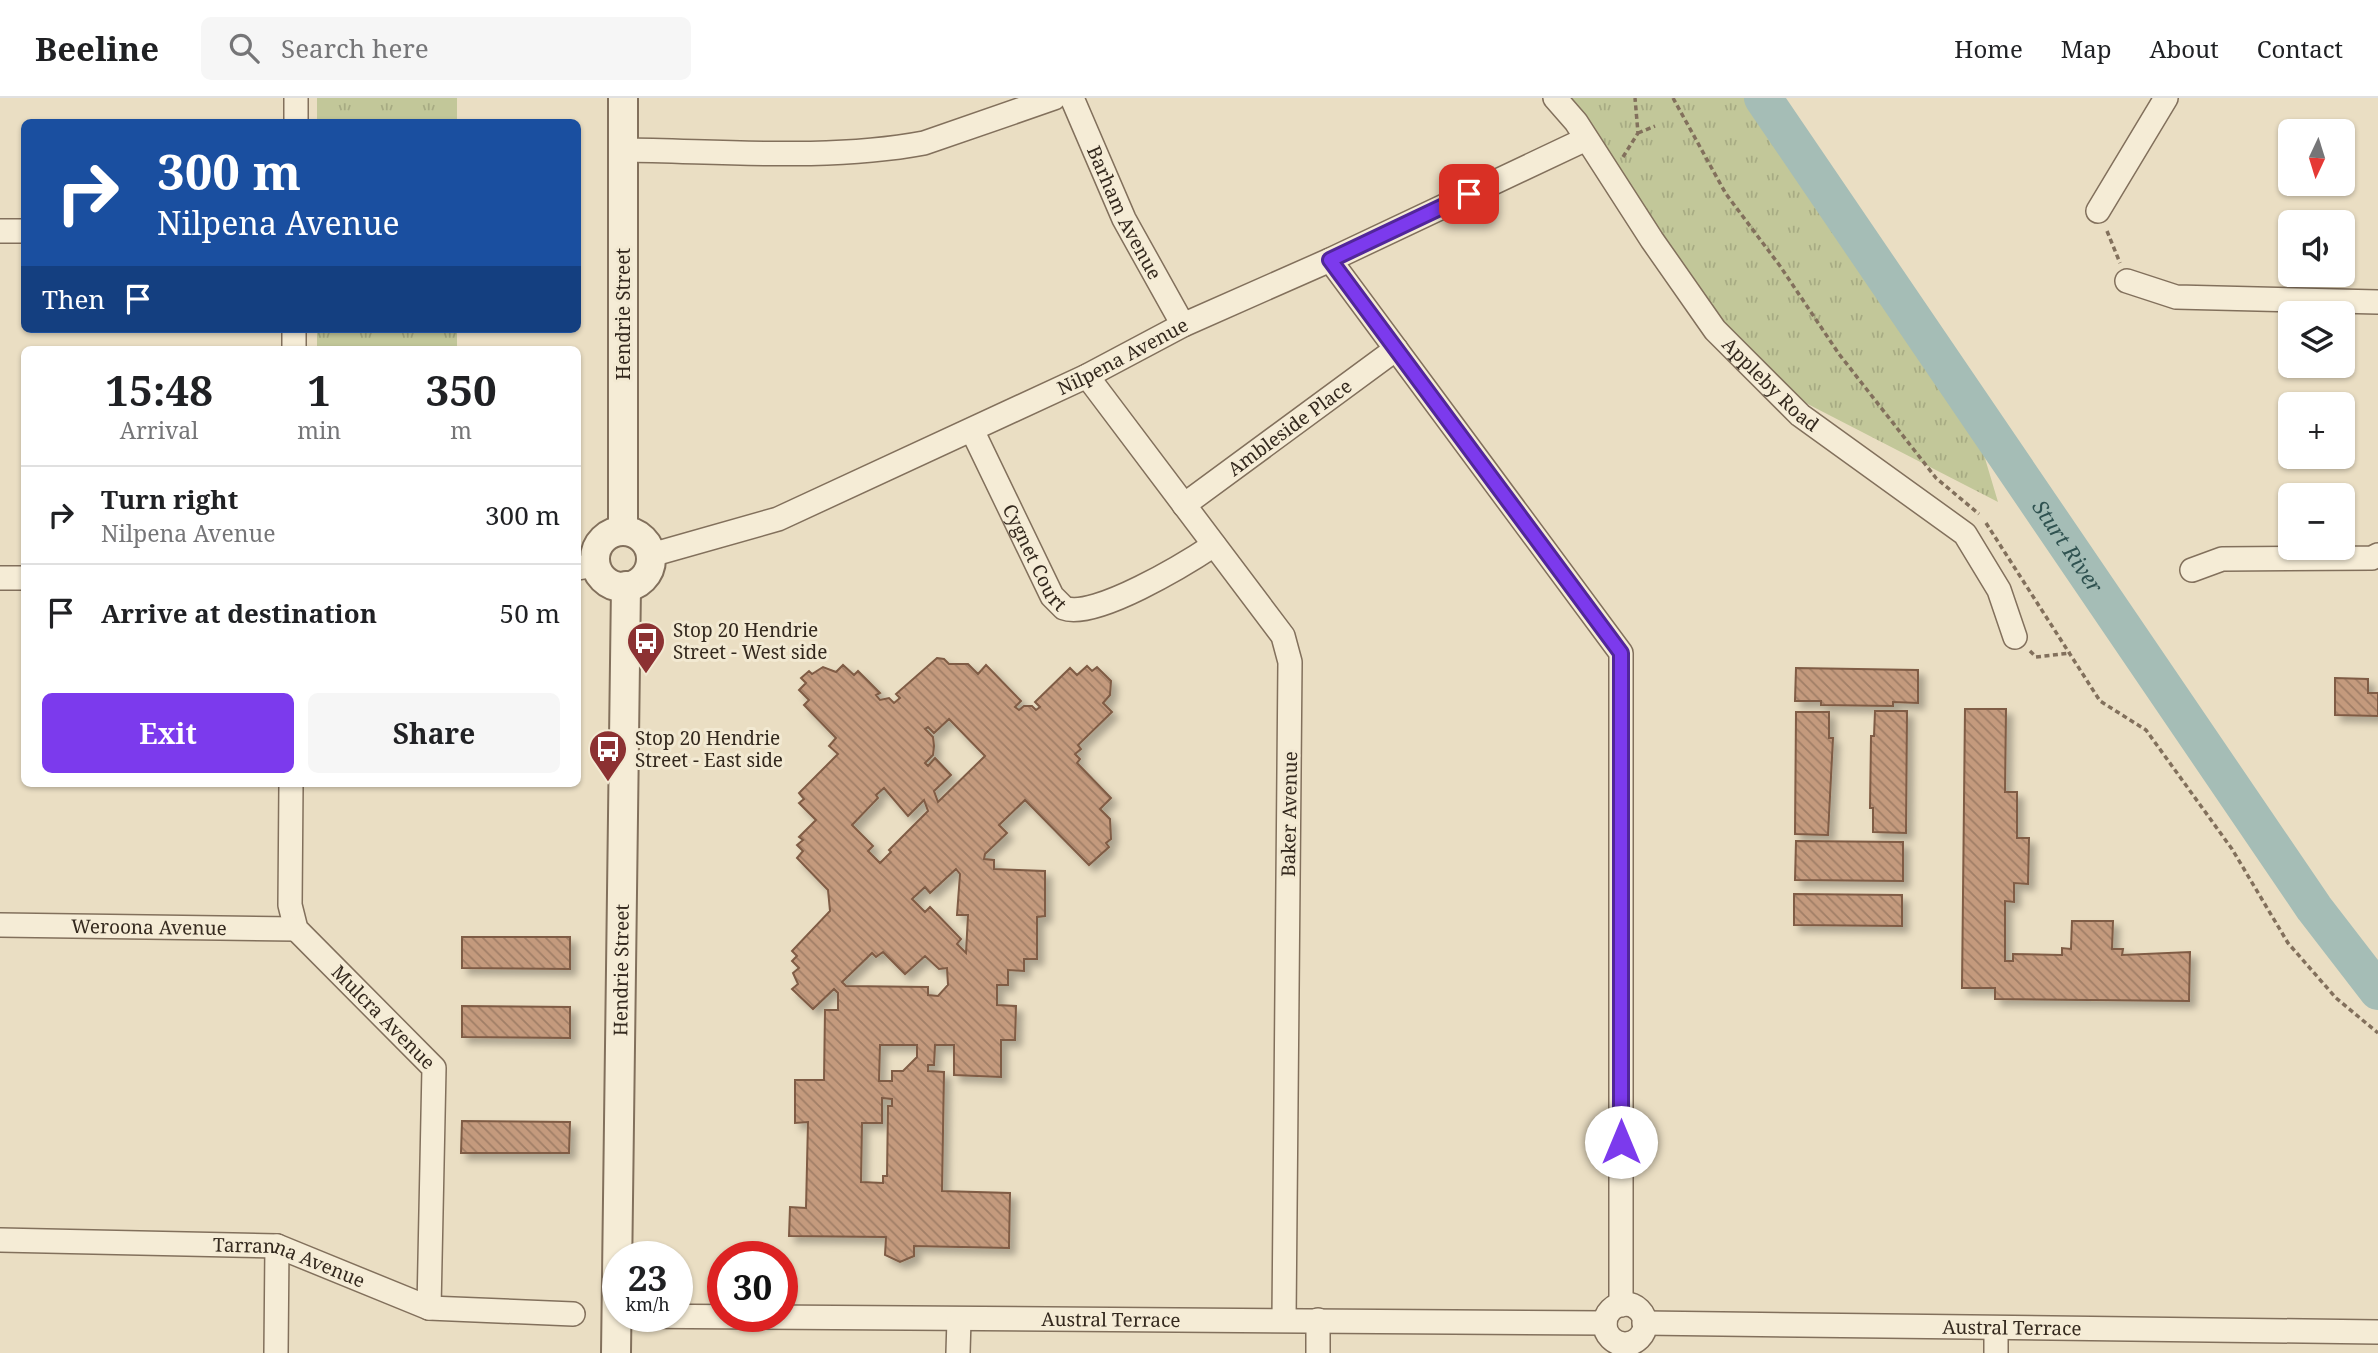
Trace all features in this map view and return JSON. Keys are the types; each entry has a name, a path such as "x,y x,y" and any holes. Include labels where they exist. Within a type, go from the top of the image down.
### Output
{"street":[{"path":"296,98 296,119"},
{"name":"Hendrie Street","path":"623,98 623,531"},
{"path":"623,150 833,151 924,143 1054,98"},
{"name":"Barham Avenue","path":"1072,98 1124,219 1183,325"},
{"name":"Appleby Road","path":"1555,98 1611,173 1652,240 1715,330 1800,415 1965,534 1999,590 2014,636"},
{"path":"2098,211 2166,98"},
{"name":"Nilpena Avenue","path":"651,555 778,519 1087,376 1183,325 1330,260 1586,139"},
{"path":"0,231 21,231"},
{"path":"1330,260 1621,653 1621,1305"},
{"path":"2127,281 2176,297 2378,302"},
{"name":"Ambleside Place","path":"1184,506 1396,349"},
{"name":"Baker Avenue","path":"1087,376 1283,636 1290,662 1284,1319"},
{"name":"Cygnet Court","path":"972,430 1052,596 1064,608 1072,611 1088,610 1184,565 1214,545"},
{"path":"623,531 639,536 651,555 648,571 643,578 626,586 608,582 587,567 602,541 623,531"},
{"path":"2192,570 2222,559 2372,558 2378,555"},
{"path":"0,578 21,578"},
{"name":"Hendrie Street","path":"618,1241 626,586"},
{"path":"291,787 290,905 296,929"},
{"name":"Weroona Avenue","path":"0,925 296,929"},
{"name":"Mulcra Avenue","path":"296,929 434,1068 429,1308"},
{"name":"Tarranna Avenue","path":"0,1240 276,1246 429,1308 573,1314"},
{"path":"276,1246 276,1353"},
{"path":"1621,1305 1637,1309 1644,1323 1640,1336 1629,1348 1610,1337 1605,1323 1610,1311 1621,1305"},
{"name":"Austral Terrace","path":"693,1317 1605,1323"},
{"path":"958,1353 959,1319"},
{"path":"1318,1320 1318,1353"},
{"name":"Austral Terrace","path":"1644,1323 1996,1329 2348,1343 2378,1332"},
{"path":"1996,1329 1996,1353"},
{"name":"Hendrie Street","path":"616,1353 617,1332"}],"path":[{"path":"1635,98 1638,133"},
{"path":"1611,173 1638,133 1655,127"},
{"path":"2098,211 2127,281"},
{"path":"2014,636 2036,657 2071,653"}],"green space":[{"path":"317,98 457,98 457,119 317,119"},
{"path":"1556,98 1763,98 1967,398 1998,502 1769,384"},
{"path":"317,333 457,333 457,346 317,346"}],"building":[{"path":"937,658 944,659 949,664 968,664 978,674 986,665 1021,701 1015,707 1019,710 1024,706 1032,706 1036,710 1040,707 1035,702 1070,668 1077,675 1087,666 1092,671 1097,667 1111,681 1110,695 1103,703 1112,712 1078,745 1081,749 1075,754 1080,759 1077,763 1111,798 1100,809 1110,819 1111,839 1106,843 1109,847 1089,865 1025,800 999,825 1007,833 985,854 984,859 994,860 994,869 1045,871 1045,916 1037,917 1037,959 1024,959 1024,971 1008,970 1008,985 997,985 997,1005 1016,1006 1015,1040 1001,1040 1001,1077 954,1075 954,1045 935,1045 934,1065 928,1065 928,1071 944,1072 942,1191 1010,1193 1009,1248 914,1246 914,1256 900,1262 885,1255 886,1237 789,1236 790,1207 806,1208 808,1122 795,1123 795,1080 824,1080 825,1010 838,1010 838,993 834,989 813,1009 792,989 798,984 793,973 799,968 792,961 797,956 792,951 830,911 828,890 797,858 803,851 797,845 803,840 799,837 816,820 799,803 804,799 799,793 838,754 829,746 836,738 804,705 809,700 799,690 806,683 801,678 809,671 812,674 823,667 836,672 843,665 854,675 858,671 880,693 876,695 880,700 889,698 894,703 900,698 896,694","holes":["949,719 985,756 938,802 934,791 951,775 935,758 928,766 925,763 933,755 934,746 933,737 925,729 928,727 934,733","884,788 908,816 924,800 928,811 889,850 891,852 880,863 868,851 873,846 852,825 878,798 876,795","956,869 960,874 957,915 968,915 966,953 957,944 961,939 930,907 925,912 912,899 925,887 930,893","883,952 905,974 925,956 939,969 947,968 948,985 938,996 928,995 928,987 846,986 842,982 872,953 876,957","880,1045 917,1045 917,1057 903,1071 892,1071 892,1081 879,1081","882,1098 892,1099 892,1106 888,1106 887,1176 883,1176 883,1183 861,1182 862,1123 882,1123"]},
{"path":"1796,668 1918,670 1918,703 1893,702 1893,706 1821,705 1821,701 1795,701"},
{"path":"2335,678 2368,679 2368,693 2378,693 2378,716 2335,715"},
{"path":"1965,709 2006,709 2005,792 2017,792 2017,838 2029,838 2028,884 2014,883 2014,902 2005,901 2005,961 2013,961 2013,954 2062,955 2062,948 2071,949 2072,921 2113,921 2112,949 2123,949 2122,955 2190,952 2189,1001 1995,999 1995,988 1962,988"},
{"path":"1875,711 1907,711 1906,833 1873,832 1873,808 1870,808 1871,736 1874,736"},
{"path":"1796,712 1829,712 1829,738 1833,738 1828,835 1795,834"},
{"path":"1796,841 1903,842 1903,881 1795,880"},
{"path":"1794,894 1902,895 1902,926 1794,925"},
{"path":"462,937 570,937 570,969 462,968"},
{"path":"462,1006 570,1007 570,1038 462,1037"},
{"path":"462,1121 570,1122 569,1153 461,1153"}],"waterway":[{"name":"Sturt River","path":"1763,98 2314,908 2378,991"}],"place":[{"name":"Stop 20 Hendrie Street - West side","path":"646,675"},
{"name":"Stop 20 Hendrie Street - East side","path":"608,783"}],"route":[{"path":"1469,194 1330,260 1621,653 1621,1142"}]}
